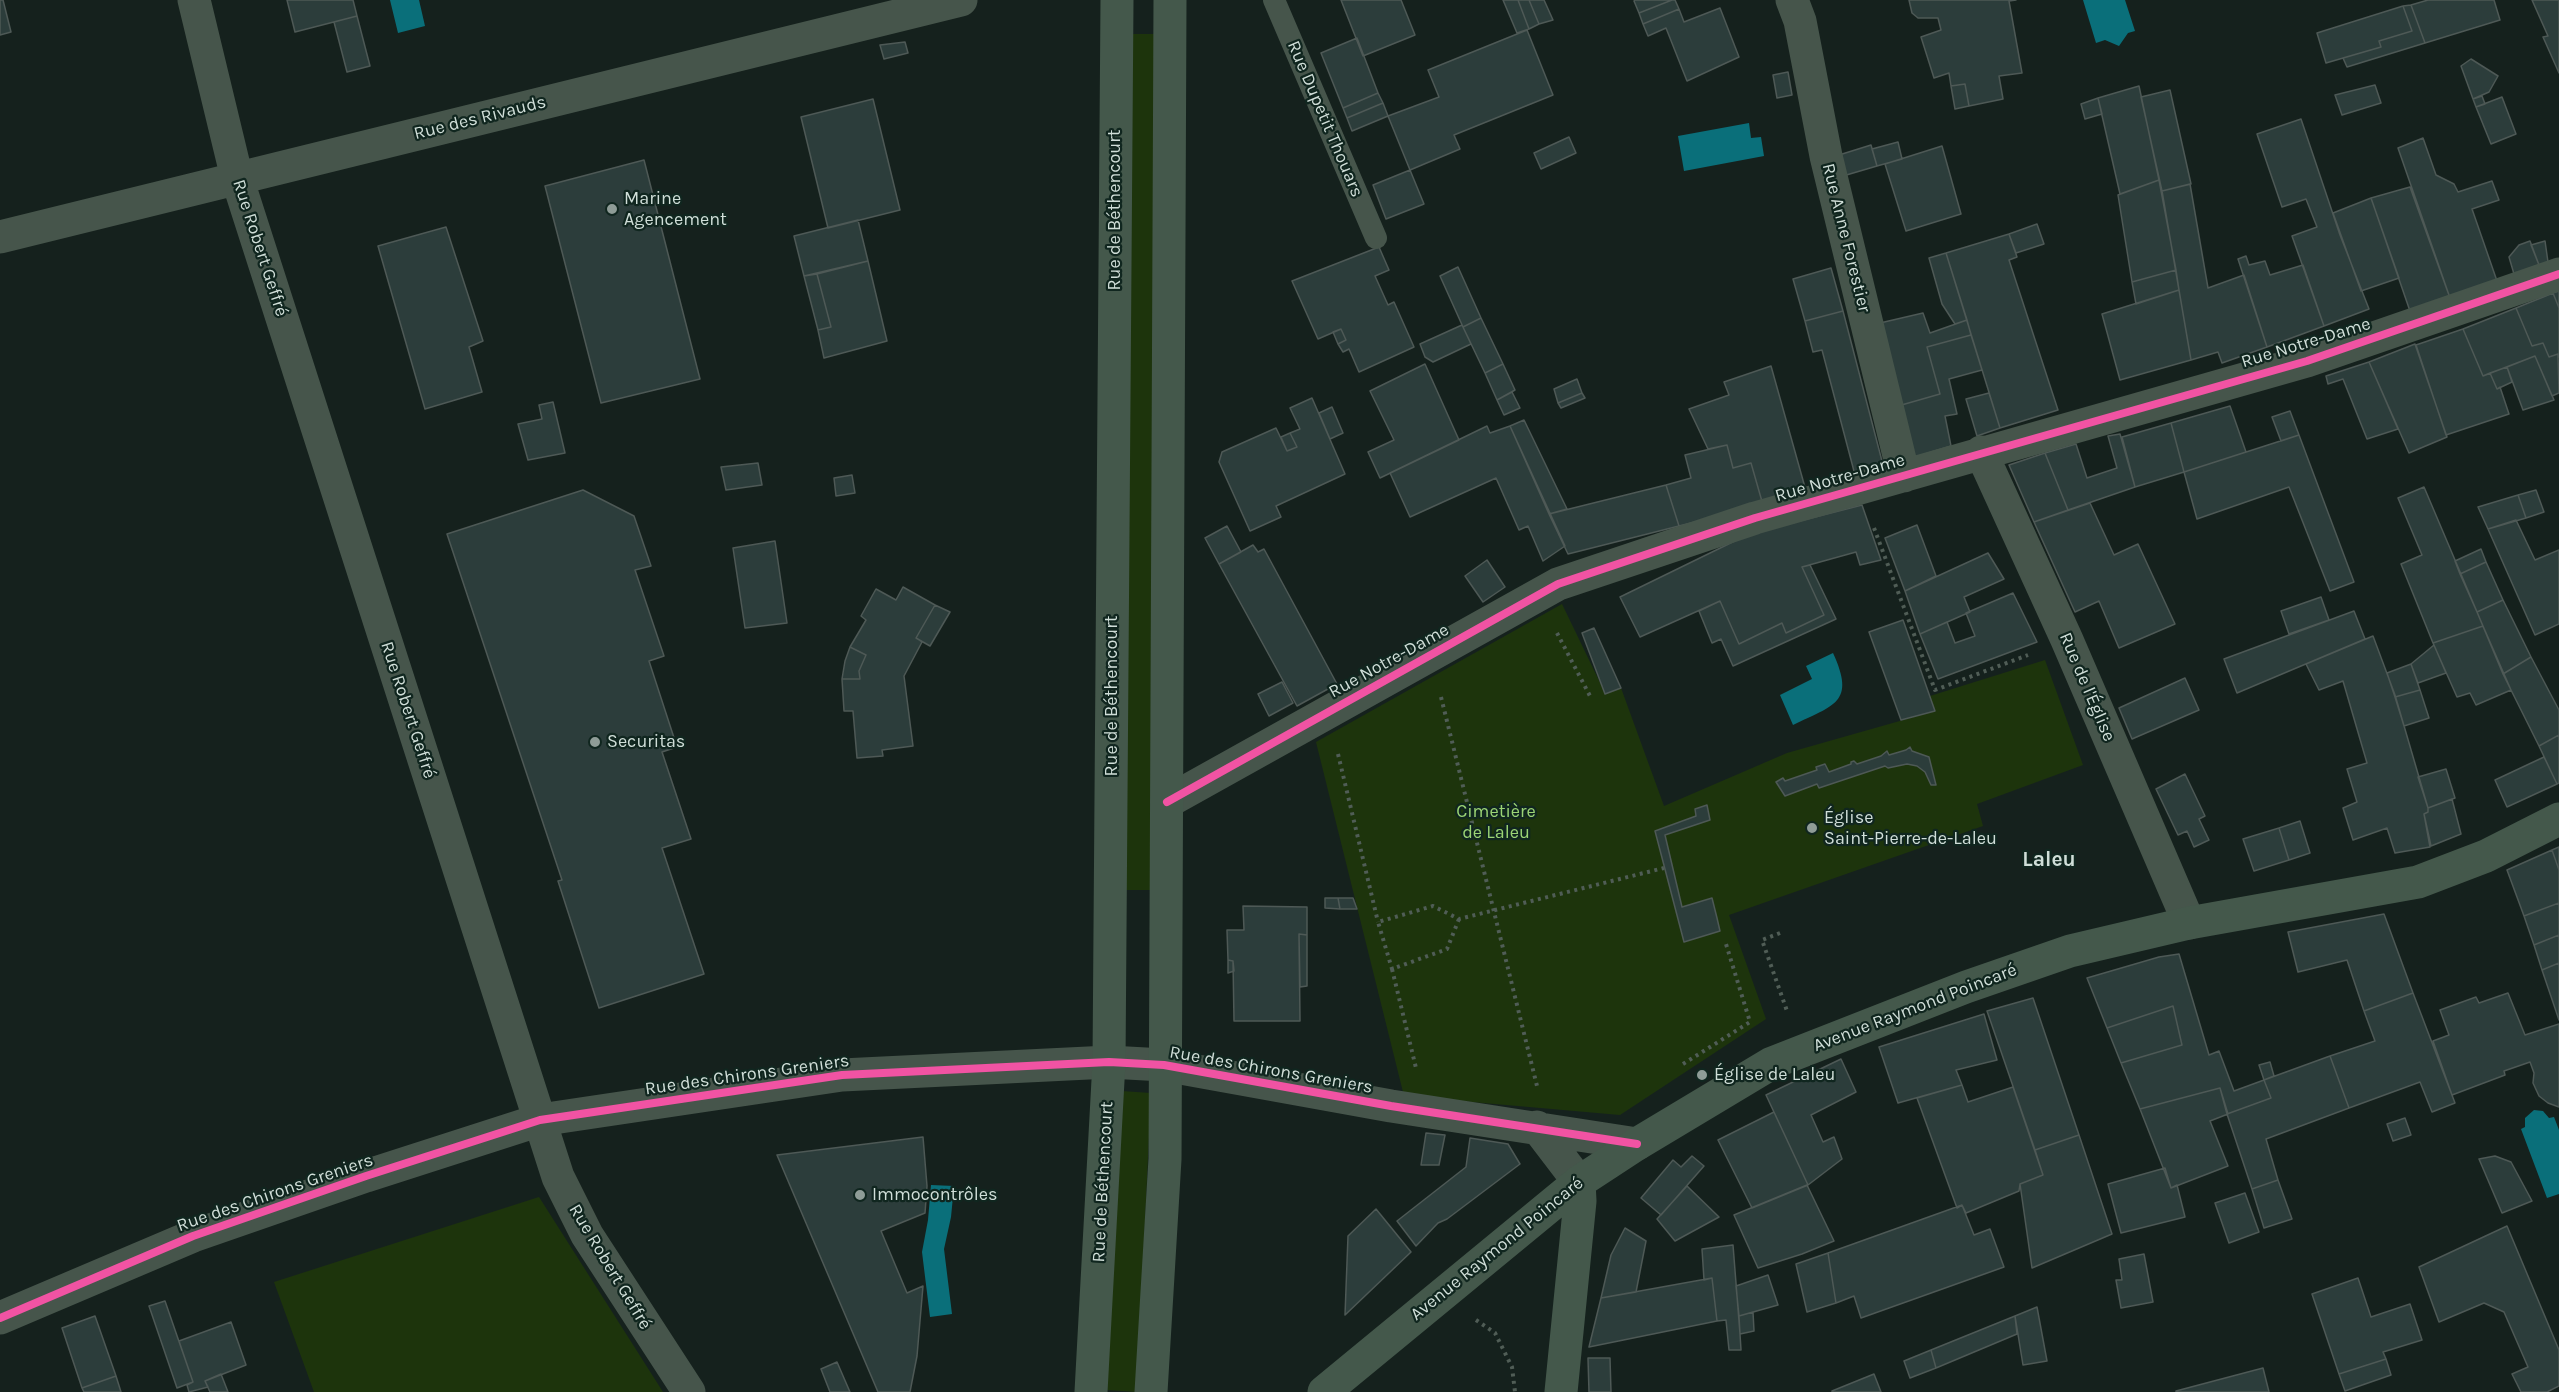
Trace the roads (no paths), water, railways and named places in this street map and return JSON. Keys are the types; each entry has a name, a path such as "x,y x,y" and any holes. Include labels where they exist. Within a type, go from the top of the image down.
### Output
{"main road":[{"name":"Rue de Béthencourt","path":"1091,1392 1106,1154 1109,1062 1117,0"},
{"path":"1151,1392 1165,1159 1170,0"},
{"name":"Avenue Raymond Poincaré","path":"1324,1392 1579,1182 1637,1144 1772,1063 1966,987 2070,951 2189,923 2418,882 2486,856 2559,819"},
{"path":"1561,1392 1580,1201 1579,1182"}],"street":[{"name":"Rue Robert Geffré","path":"194,0 237,178 558,1177 587,1235 689,1392"},
{"name":"Rue des Rivauds","path":"0,237 961,0"},
{"name":"Rue Anne Forestier","path":"1792,0 1800,21 1826,156 1904,476"},
{"name":"Rue Notre-Dame","path":"1167,802 1557,584 1755,518 2307,361 2559,274"},
{"name":"Rue de l'Église","path":"1981,452 2067,640 2189,923"},
{"name":"Rue des Chirons Greniers","path":"0,1318 193,1236 366,1176 540,1120 842,1075 1109,1062 1164,1065 1391,1106 1637,1144"},
{"path":"1537,1127 1579,1182"}],"lane":[{"name":"Rue Dupetit Thouars","path":"1274,0 1376,238"}],"water":[{"path":"390,0 419,0 425,26 398,33"},
{"path":"2083,0 2125,0 2135,31 2128,33 2119,46 2105,40 2096,43"},
{"path":"1749,123 1751,138 1761,137 1764,156 1684,171 1678,136"},
{"path":"1833,653 1840,670 1842,683 1837,700 1830,707 1793,725 1780,695 1812,679 1806,666"},
{"path":"2534,1110 2543,1111 2549,1118 2554,1117 2559,1130 2559,1194 2547,1198 2521,1129 2525,1127 2525,1118"},
{"path":"931,1185 954,1186 951,1217 944,1249 952,1314 930,1317 922,1252"}],"place":[{"name":"Marine Agencement","path":"612,209"},
{"name":"Securitas","path":"595,742"},
{"name":"Église Saint-Pierre-de-Laleu","path":"1812,828"},
{"name":"Église de Laleu","path":"1702,1075"},
{"name":"Immocontrôles","path":"860,1195"}],"district":[{"name":"Laleu","path":"2049,860"}],"park label":[{"name":"Cimetière de Laleu","path":"1496,822"}]}
